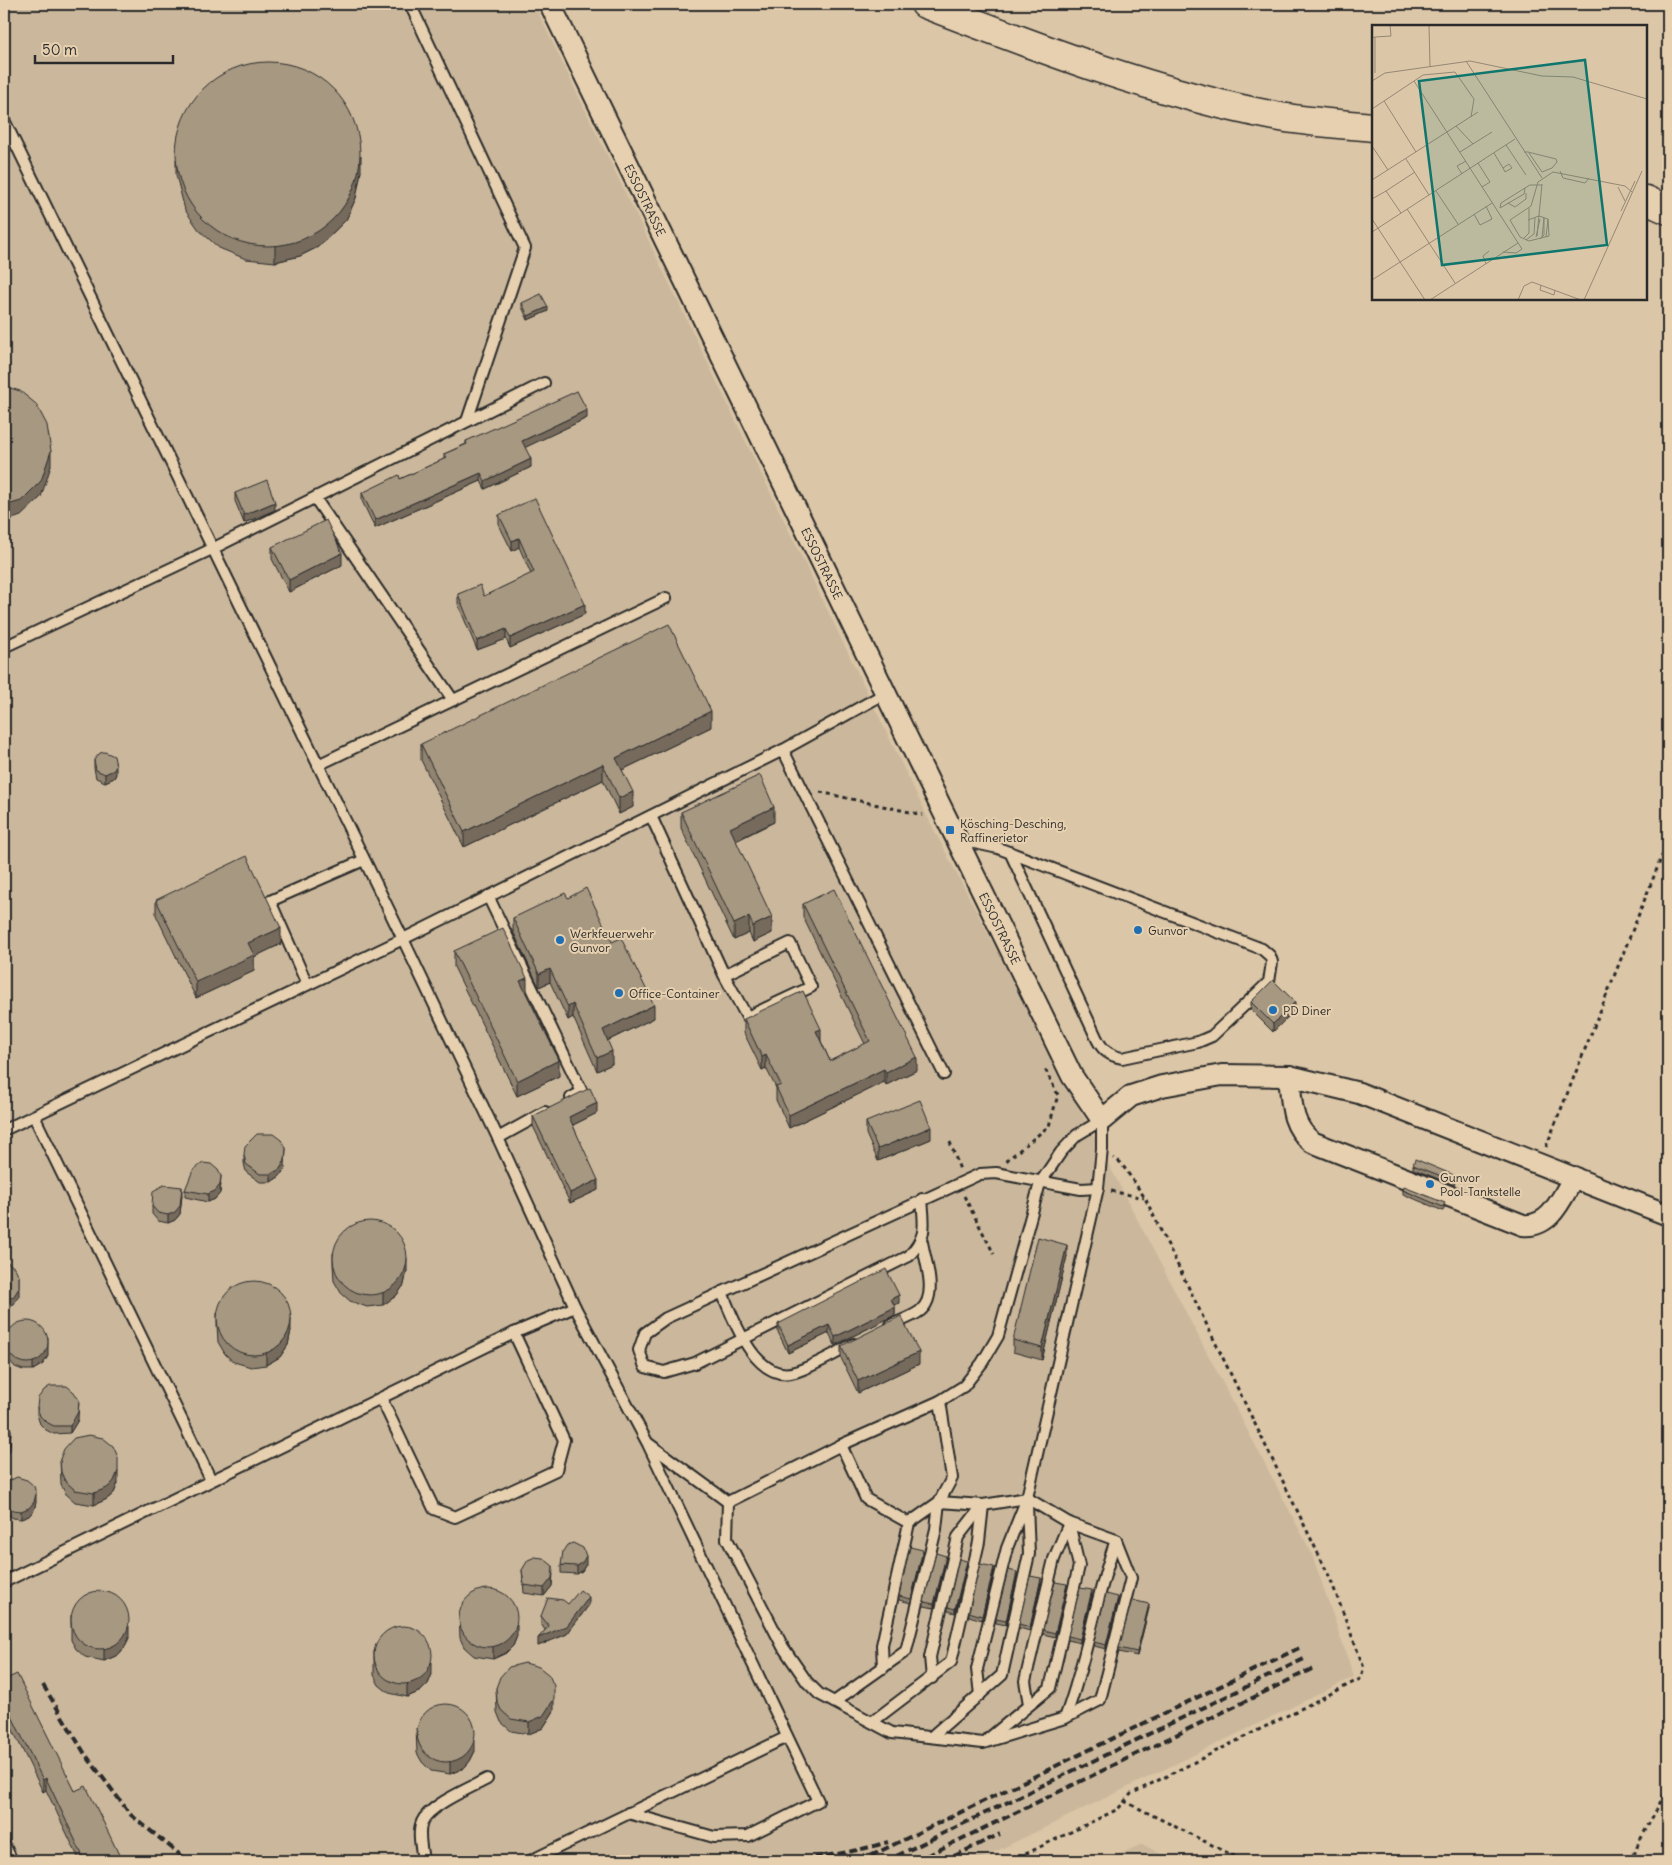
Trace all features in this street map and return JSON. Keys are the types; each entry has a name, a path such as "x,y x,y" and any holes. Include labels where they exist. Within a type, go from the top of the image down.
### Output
{"street":[{"name":"ESSOSTRASSE","path":"550,4 957,844 1072,1076 1102,1120"},
{"path":"925,4 1080,61 1223,105 1277,116 1372,127"},
{"path":"1647,200 1668,210"},
{"path":"1102,1120 1131,1096 1162,1086 1222,1075 1289,1076 1359,1093 1668,1215"},
{"path":"1289,1076 1294,1122 1303,1135 1312,1142 1523,1225 1531,1226 1545,1221 1574,1177"}],"lane":[{"path":"410,4 526,248 467,421"},
{"path":"4,120 403,939 498,1138 575,1307 648,1444 818,1801 748,1836 714,1837 628,1813"},
{"path":"4,647 212,549 544,383"},
{"path":"315,498 453,700"},
{"path":"318,765 666,598"},
{"path":"4,1130 403,939 783,750 884,694"},
{"path":"783,750 944,1074"},
{"path":"651,816 724,975 747,1017 812,987 790,944 724,975"},
{"path":"957,844 975,843 1010,852 1262,949 1270,956 1272,962 1269,982 1212,1036 1198,1042 1122,1058 1111,1056 1103,1050 1096,1040 1010,852"},
{"path":"307,984 270,901 364,860"},
{"path":"488,896 582,1092 498,1138"},
{"path":"34,1116 211,1480"},
{"path":"980,1695 977,1669 1007,1548 1027,1498 1098,1188 1102,1149 1102,1120"},
{"path":"728,1502 841,1445 940,1401 964,1386 982,1363 998,1336 1040,1183 1061,1152 1077,1135 1102,1120"},
{"path":"922,1242 909,1256 695,1363 664,1372 645,1367 638,1350 645,1333 666,1318 980,1174 996,1173 1040,1183 1081,1189 1098,1188"},
{"path":"879,1331 921,1310 928,1299 930,1285 922,1242 924,1226 922,1200"},
{"path":"722,1292 741,1339 766,1367 781,1374 795,1372 862,1339"},
{"path":"4,1582 514,1333 575,1307"},
{"path":"381,1398 434,1509 455,1517 556,1470 564,1440 514,1333"},
{"path":"834,1702 906,1651 936,1529 939,1502 952,1478 940,1401"},
{"path":"648,1444 728,1502"},
{"path":"841,1445 866,1499 910,1522"},
{"path":"931,1737 1002,1675 1029,1554 1027,1498"},
{"path":"728,1502 727,1539 783,1647 807,1682 819,1694 892,1733 983,1743 1065,1718 1100,1700 1131,1578 1116,1540 1069,1523 1027,1498 983,1505 939,1502 910,1522 882,1645 884,1668"},
{"path":"932,1678 930,1657 958,1537 983,1505"},
{"path":"872,1722 951,1662 978,1542 983,1505"},
{"path":"983,1743 1050,1688 1079,1566 1069,1523"},
{"path":"1029,1704 1025,1681 1054,1559 1069,1523"},
{"path":"1065,1718 1074,1695 1105,1571 1116,1540"},
{"path":"530,1861 787,1737"},
{"path":"423,1861 420,1842 421,1823 426,1815 436,1807 487,1779"},
{"path":"4,1844 12,1861"}],"path":[{"path":"802,788 946,820"},
{"path":"1539,1163 1668,841"},
{"path":"996,1173 1004,1162 1049,1126 1058,1095 1046,1071 1056,1044"},
{"path":"950,1142 963,1182 964,1196 994,1254"},
{"path":"1011,1861 1118,1809 1131,1794 1360,1679 1364,1668 1330,1578 1145,1198 1121,1163 1102,1149"},
{"path":"1629,1861 1668,1788"},
{"path":"1124,1801 1244,1861"}],"shaded area":[{"path":"4,4 534,4 931,824 1312,1554 1354,1677 976,1861 4,1861"},
{"path":"1142,1844 1174,1861 1105,1861"}],"building":[{"path":"268,62 286,64 303,69 333,89 353,119 358,136 360,154 358,172 353,189 333,219 303,239 286,244 268,246 250,244 233,239 203,219 183,189 178,172 176,154 178,136 183,119 203,89 233,69 250,64"},
{"path":"541,294 548,307 528,316 522,303"},
{"path":"4,386 20,391 36,404 47,425 51,451 41,481 21,501 4,506"},
{"path":"577,391 587,410 522,441 531,459 485,481 481,473 375,520 362,493 399,475 400,479 446,458 444,454 467,444 466,441"},
{"path":"267,480 275,502 244,515 235,493"},
{"path":"535,498 585,604 510,638 506,629 477,641 458,594 480,585 484,596 534,572 519,538 512,541 499,515"},
{"path":"326,520 342,553 289,580 272,547"},
{"path":"669,624 711,711 616,758 633,792 619,798 603,764 464,832 421,744"},
{"path":"105,752 114,756 116,766 114,770 105,774 96,770 94,760 100,753"},
{"path":"760,775 774,807 730,828 772,917 753,926 749,917 734,924 681,812"},
{"path":"247,856 281,928 248,943 254,955 196,982 156,900"},
{"path":"586,888 612,942 621,938 654,1005 603,1030 612,1051 597,1058 573,1004 568,1007 550,969 539,974 513,918 565,893 568,898"},
{"path":"834,889 917,1057 886,1072 884,1069 789,1115 776,1087 781,1085 766,1055 762,1057 744,1019 803,991 821,1029 816,1031 830,1061 870,1041 803,904"},
{"path":"503,928 527,978 520,981 559,1060 517,1081 454,951"},
{"name":"PD Diner","path":"1273,980 1295,1002 1273,1024 1251,1002"},
{"path":"590,1088 597,1103 569,1117 598,1180 570,1193 533,1116"},
{"path":"920,1100 931,1127 878,1149 866,1122"},
{"path":"257,1134 273,1134 281,1140 286,1148 285,1160 280,1169 271,1174 260,1174 246,1164 245,1146"},
{"path":"1415,1159 1456,1176 1454,1181 1413,1165"},
{"path":"203,1163 211,1164 218,1170 221,1176 220,1185 215,1191 208,1194 185,1190 193,1170"},
{"path":"164,1185 182,1187 180,1206 175,1212 168,1215 158,1213 152,1206 153,1191"},
{"path":"1404,1187 1445,1203 1443,1207 1403,1190"},
{"path":"370,1221 384,1224 396,1232 404,1244 407,1258 404,1272 396,1284 384,1292 370,1295 356,1292 344,1284 336,1272 333,1258 336,1244 344,1232 356,1224"},
{"path":"1038,1237 1067,1245 1042,1348 1013,1340"},
{"path":"4,1262 15,1268 19,1276 19,1288 14,1296 4,1302"},
{"path":"886,1269 899,1295 891,1299 895,1307 835,1337 829,1325 788,1345 778,1324"},
{"path":"254,1281 268,1284 280,1292 288,1304 291,1318 288,1332 280,1344 268,1352 254,1355 240,1352 228,1344 220,1332 217,1318 220,1304 228,1292 240,1284"},
{"path":"901,1316 919,1352 858,1381 841,1346"},
{"path":"27,1321 42,1327 48,1342 42,1357 27,1363 12,1357 6,1342 12,1327"},
{"path":"50,1386 67,1386 79,1400 78,1412 70,1426 54,1426 40,1416 37,1407 38,1398"},
{"path":"4,1419 11,1430 10,1442 5,1451 4,1451"},
{"path":"89,1435 103,1438 113,1446 118,1457 118,1471 114,1481 107,1488 94,1493 75,1490 65,1481 61,1472 60,1459 64,1449 74,1438"},
{"path":"17,1477 27,1480 34,1486 36,1494 34,1502 29,1508 21,1511 13,1510 4,1504 4,1490 7,1482"},
{"path":"573,1543 583,1548 586,1556 582,1563 577,1566 561,1565 563,1551 567,1545"},
{"path":"910,1547 923,1550 911,1599 899,1596"},
{"path":"936,1553 946,1556 934,1604 924,1602"},
{"path":"535,1557 543,1558 553,1566 552,1578 544,1588 524,1585 522,1570 528,1560"},
{"path":"959,1559 967,1561 955,1609 948,1607"},
{"path":"980,1564 994,1567 982,1616 969,1612"},
{"path":"1008,1570 1017,1572 1006,1621 996,1619"},
{"path":"1030,1576 1041,1578 1030,1627 1019,1624"},
{"path":"1055,1582 1067,1584 1055,1633 1043,1630"},
{"path":"1080,1588 1092,1590 1080,1639 1068,1636"},
{"path":"482,1589 494,1589 509,1597 517,1612 517,1624 509,1639 494,1647 482,1647 467,1639 459,1624 459,1612 467,1597"},
{"path":"580,1590 589,1597 567,1626 538,1638 549,1626 541,1616 548,1598 563,1600 568,1604"},
{"path":"100,1591 111,1593 121,1599 127,1609 129,1620 127,1631 121,1641 111,1647 100,1649 89,1647 79,1641 73,1631 71,1620 73,1609 79,1599 89,1593"},
{"path":"1106,1594 1118,1597 1106,1645 1094,1642"},
{"path":"1132,1600 1149,1604 1137,1652 1119,1648"},
{"path":"397,1626 409,1626 424,1634 432,1649 432,1661 424,1676 409,1684 397,1684 382,1676 374,1661 374,1649 382,1634"},
{"path":"525,1663 539,1667 549,1675 554,1686 554,1699 543,1716 529,1722 511,1719 501,1710 497,1701 496,1688 500,1677 509,1667"},
{"path":"17,1674 75,1791 86,1786 122,1861 85,1861 46,1778 43,1780 4,1700 4,1680"},
{"path":"446,1704 457,1706 467,1712 473,1722 475,1733 473,1744 467,1754 457,1760 446,1762 435,1760 425,1754 419,1744 417,1733 419,1722 425,1712 435,1706"}],"railway":[{"path":"860,1861 1301,1647"},
{"path":"886,1861 1306,1658"},
{"path":"916,1861 1312,1669"},
{"path":"43,1685 85,1754 131,1815 188,1861"},
{"path":"944,1861 1000,1834"},
{"path":"778,1861 834,1855 888,1842"},
{"path":"640,1859 749,1861"}],"place":[{"name":"Kösching-Desching, Raffinerietor","path":"950,830"},
{"name":"Gunvor","path":"1138,930"},
{"name":"Werkfeuerwehr Gunvor","path":"560,940"},
{"name":"Office-Container","path":"619,993"},
{"name":"PD Diner","path":"1273,1010"},
{"name":"Gunvor Pool-Tankstelle","path":"1430,1184"}]}
